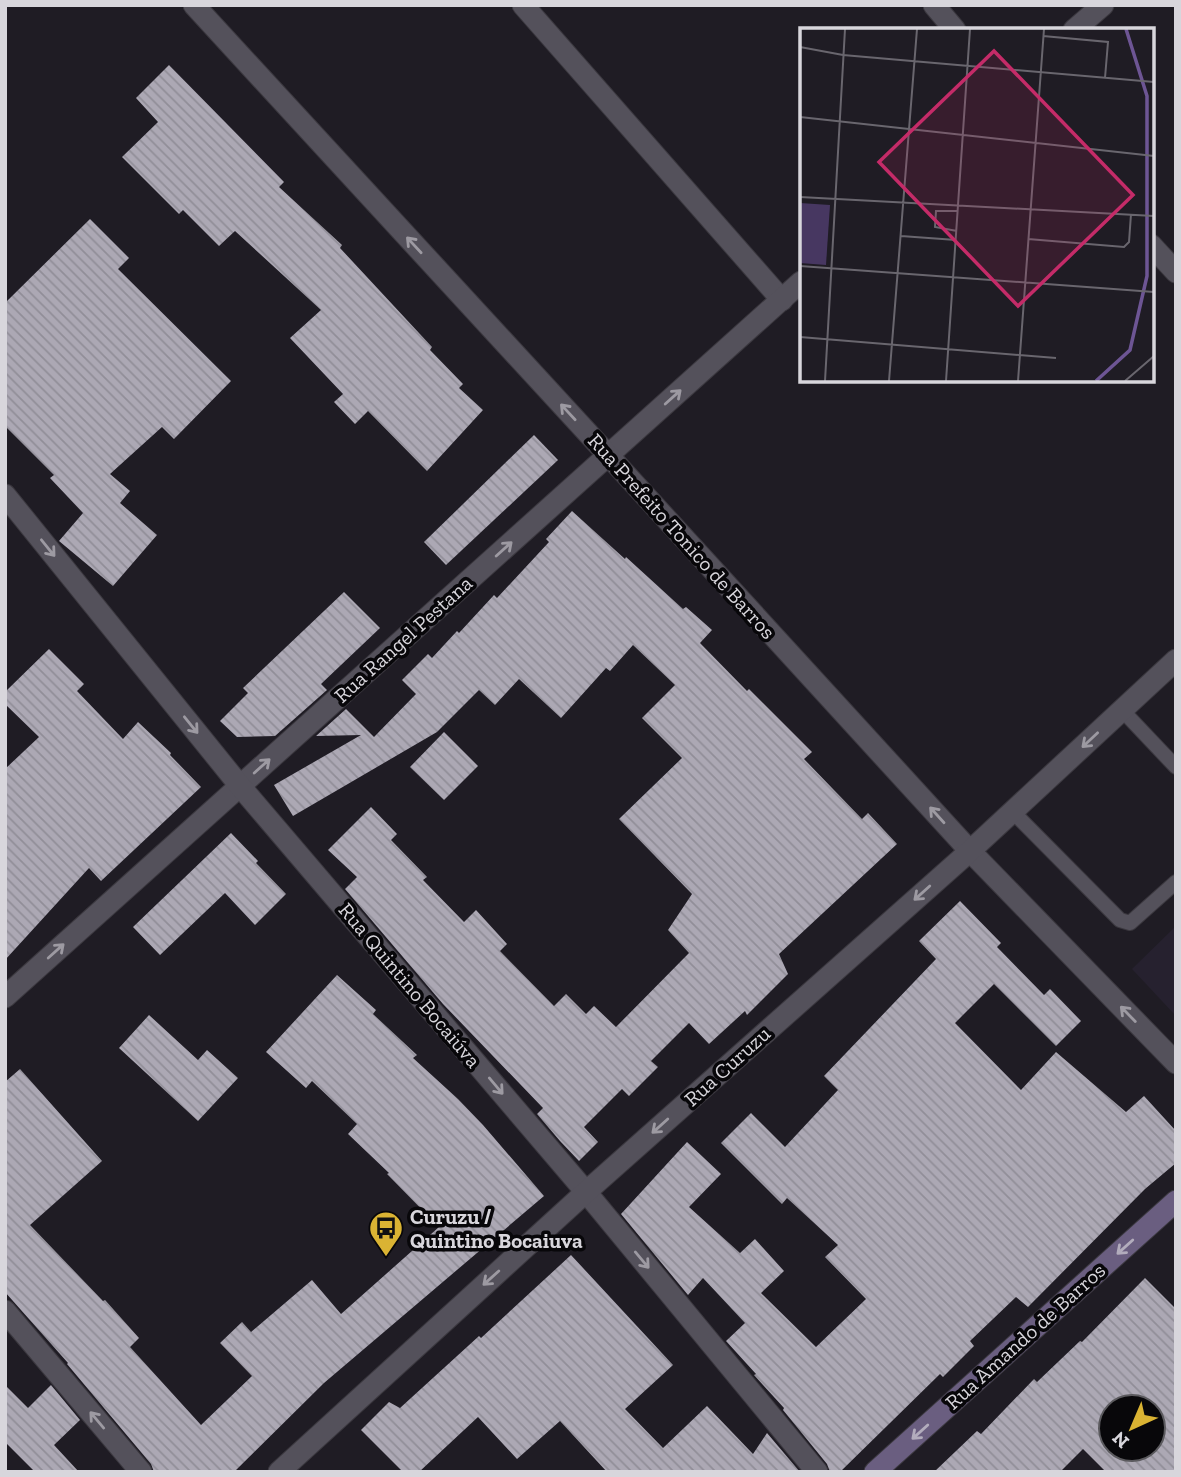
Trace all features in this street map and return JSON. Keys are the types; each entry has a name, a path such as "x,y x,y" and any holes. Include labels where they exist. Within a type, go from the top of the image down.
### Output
{"main road":[{"name":"Rua Amando de Barros","path":"875,1472 1176,1201"}],"street":[{"name":"Rua Prefeito Tonico de Barros","path":"194,5 970,850 1176,1063"},
{"path":"523,5 782,300"},
{"path":"934,5 953,28"},
{"path":"1076,28 1103,5"},
{"path":"1153,247 1176,272"},
{"name":"Rua Rangel Pestana","path":"5,997 800,283"},
{"name":"Rua Quintino Bocaiúva","path":"5,495 240,786 586,1192 817,1472"},
{"name":"Rua Curuzu","path":"279,1472 586,1192 1174,664"},
{"path":"5,1311 141,1472"}],"lane":[{"path":"1122,709 1176,767"},
{"path":"1012,811 1126,923 1130,923 1176,881"}],"shaded area":[{"path":"1176,926 1176,1016 1132,969"}],"building":[{"path":"169,65 284,182 279,187 342,245 340,248 463,384 459,388 483,410 427,471 368,411 355,424 334,402 343,394 290,338 321,310 235,231 219,246 183,210 179,214 122,157 158,122 136,98"},
{"path":"90,219 129,258 118,269 231,381 174,439 162,427 110,474 130,491 120,503 157,535 113,586 59,541 83,513 50,478 54,475 5,426 5,303"},
{"path":"534,435 558,460 446,565 424,542"},
{"path":"572,511 683,609 686,607 712,630 700,643 812,752 804,759 862,819 868,813 897,844 779,954 788,974 747,1015 745,1011 709,1044 689,1023 651,1061 658,1067 629,1096 622,1089 584,1127 598,1142 579,1161 537,1114 543,1108 443,1004 345,889 357,877 328,850 371,807 397,834 391,840 427,877 423,880 464,922 476,910 507,944 500,951 554,1006 566,994 586,1014 594,1006 616,1027 689,953 668,930 692,894 619,819 682,758 642,718 675,685 633,645 610,671 606,668 561,718 519,679 495,705 479,690 437,732 293,816 274,785 361,735 316,736 346,709 374,737 416,694 402,680 428,654 432,658 494,595 497,598 549,542 546,539"},
{"path":"344,592 380,628 321,684 327,690 275,736 237,737 220,721 248,693 243,688"},
{"path":"49,649 84,684 77,691 123,739 138,722 171,753 201,787 101,881 89,868 5,960 5,769 39,737 5,704 5,692"},
{"path":"444,732 478,766 444,800 410,767"},
{"path":"231,833 286,894 255,925 225,893 160,955 133,927"},
{"path":"960,901 1001,943 997,947 1044,995 1050,989 1081,1021 1056,1046 994,984 955,1023 1021,1090 1056,1052 1126,1112 1144,1096 1176,1131 1176,1163 1145,1189 1028,1307 1016,1297 970,1341 974,1346 943,1377 940,1374 840,1472 830,1472 827,1464 784,1408 726,1341 745,1323 703,1278 688,1295 621,1214 687,1142 721,1174 689,1207 740,1253 755,1239 784,1271 761,1293 816,1347 866,1299 825,1257 838,1245 787,1198 782,1204 721,1143 751,1113 785,1147 838,1090 824,1076 936,959 919,941"},
{"path":"337,975 376,1010 373,1014 417,1055 413,1058 483,1125 544,1196 324,1383 234,1472 154,1472 151,1464 68,1363 5,1292 5,1082 20,1069 102,1161 30,1225 139,1338 130,1347 201,1425 252,1376 220,1343 242,1322 251,1332 312,1280 341,1314 439,1227 348,1134 357,1124 312,1081 306,1088 266,1052"},
{"path":"149,1015 198,1060 207,1050 238,1078 198,1121 119,1048"},
{"path":"571,1255 673,1365 625,1409 663,1448 707,1406 753,1454 767,1433 800,1472 607,1472 560,1421 517,1459 478,1417 419,1472 403,1472 361,1430 389,1402 400,1408"},
{"path":"1145,1278 1176,1309 1176,1472 1106,1472 1097,1463 1083,1449 1060,1472 934,1472 977,1431 981,1434 1034,1379 1037,1382 1082,1342"},
{"path":"5,1385 28,1408 51,1385 80,1420 54,1445 79,1472 35,1472 5,1442"}],"place":[{"name":"Curuzu / Quintino Bocaiuva","path":"386,1258"}]}
